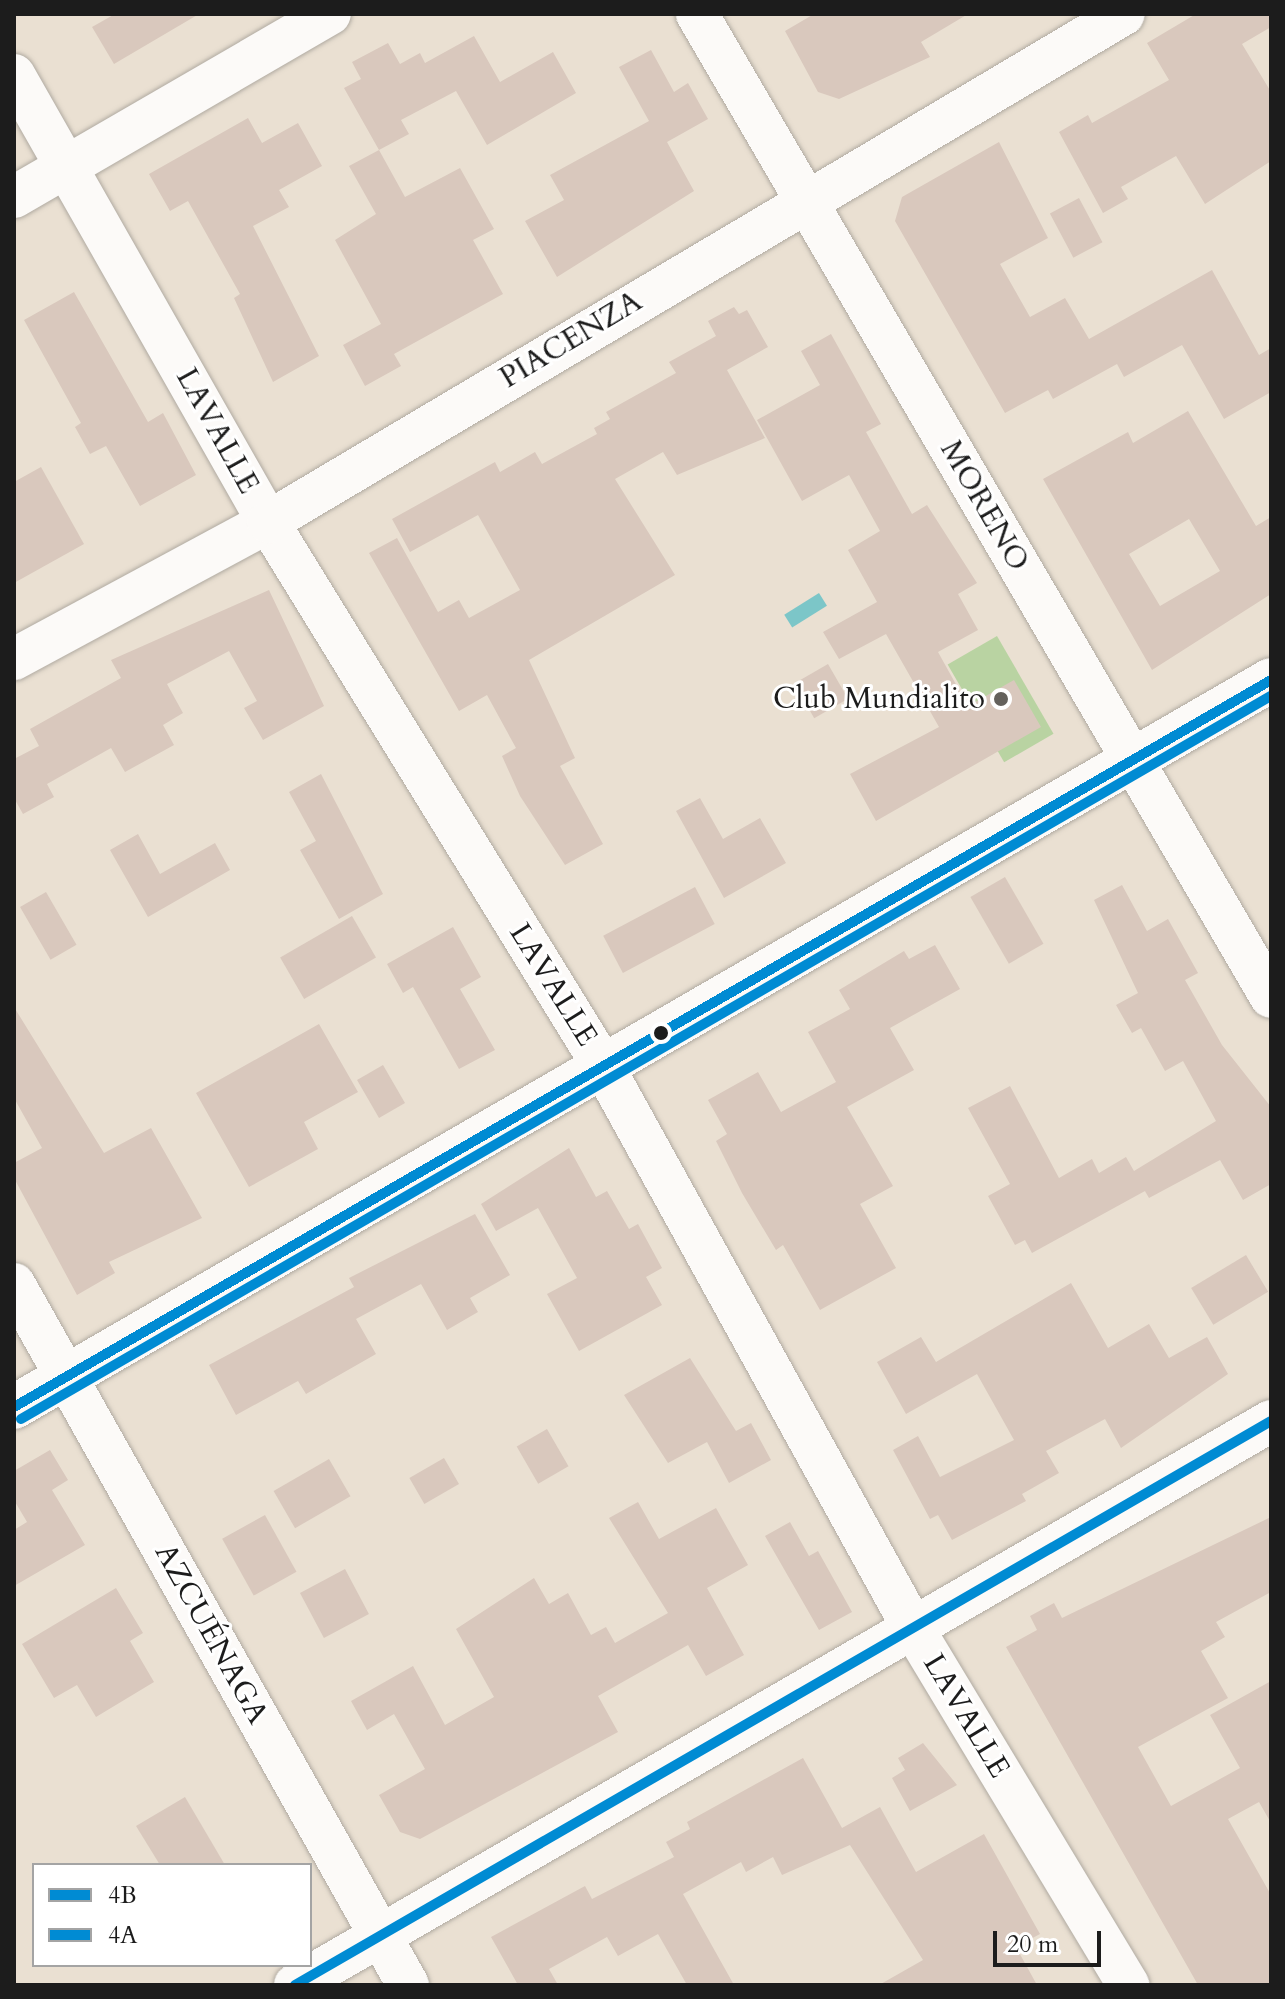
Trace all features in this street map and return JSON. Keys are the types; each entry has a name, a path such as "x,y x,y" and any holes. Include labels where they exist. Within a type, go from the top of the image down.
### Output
{"main road":[{"path":"14,1407 1271,680"}],"street":[{"path":"14,197 330,14"},
{"name":"MORENO","path":"697,14 1271,997"},
{"name":"PIACENZA","path":"14,659 268,522 805,200 1124,14"},
{"name":"LAVALLE","path":"14,75 268,522 603,1066 913,1628 1128,1985"},
{"name":"AZCUÉNAGA","path":"14,1284 408,1985"},
{"path":"295,1985 1271,1421"}],"green space":[{"name":"Club Mundialito","path":"997,636 1054,734 1004,762 948,664"}],"water":[{"path":"819,593 827,606 792,627 784,615"}],"building":[{"path":"115,14 199,14 114,64 92,27"},
{"path":"814,14 968,14 921,42 930,57 839,99 818,92 785,31"},
{"path":"1196,14 1271,14 1271,27 1242,44 1271,92 1271,161 1205,204 1176,156 1121,187 1128,199 1103,213 1059,132 1088,115 1092,123 1169,80 1147,43"},
{"path":"474,36 500,82 553,52 576,93 487,145 456,91 401,120 409,134 379,150 344,88 361,79 352,62 388,43 400,64 420,53 425,63"},
{"path":"651,50 674,92 688,83 708,119 667,142 694,191 557,277 525,221 564,200 550,175 649,121 619,67"},
{"path":"248,118 262,143 298,123 322,166 279,190 289,207 253,226 319,356 273,382 234,298 240,294 188,201 170,211 149,174"},
{"path":"999,142 1048,238 1000,264 1030,317 1065,298 1089,339 1212,270 1259,355 1271,348 1271,392 1224,419 1182,345 1124,377 1117,364 1053,399 1048,390 1005,413 895,221 902,197"},
{"path":"379,150 405,197 460,168 494,229 473,240 503,294 394,354 401,366 365,386 343,345 381,324 335,240 376,214 349,166"},
{"path":"1079,198 1102,242 1073,258 1050,213"},
{"path":"74,292 148,422 163,413 196,475 140,506 106,446 90,454 75,427 81,423 24,320"},
{"path":"734,307 739,314 747,310 768,347 727,370 765,438 677,475 663,452 615,479 675,575 529,660 575,758 560,766 603,844 565,865 520,796 502,756 516,748 487,695 459,711 369,553 397,538 438,612 459,600 469,618 520,590 478,515 410,552 392,519 495,462 500,472 535,452 542,464 597,434 594,428 610,419 606,412 676,373 669,362 716,336 708,321"},
{"path":"831,334 881,424 866,432 912,514 927,505 977,583 958,594 978,630 938,652 968,706 1014,680 1041,727 876,821 850,774 939,727 886,634 839,659 823,632 877,602 848,550 880,531 849,475 802,501 757,420 820,385 801,351"},
{"path":"1188,411 1256,526 1271,517 1271,594 1152,670 1043,479 1128,432 1133,443","holes":["1189,519 1220,571 1160,606 1129,554"]},
{"path":"41,467 84,544 14,583 14,482"},
{"path":"269,590 324,706 263,740 244,708 257,701 229,651 167,684 183,713 163,725 174,745 125,772 111,748 47,784 54,797 23,814 14,798 14,759 39,746 30,729 121,678 111,660"},
{"path":"828,664 848,699 814,718 794,684"},
{"path":"321,774 383,894 339,919 300,850 316,841 289,792"},
{"path":"700,798 723,839 760,818 786,863 724,898 676,811"},
{"path":"138,834 160,874 215,843 230,870 148,917 110,850"},
{"path":"1005,877 1044,944 1009,964 970,897"},
{"path":"1122,885 1147,931 1168,919 1198,973 1185,980 1222,1045 1271,1107 1271,1184 1243,1200 1220,1160 1149,1198 1145,1191 1032,1253 1025,1240 1015,1245 988,1196 1010,1184 968,1108 1010,1086 1059,1178 1092,1159 1099,1173 1126,1157 1134,1171 1216,1121 1183,1061 1165,1071 1141,1028 1132,1033 1116,1005 1138,993 1094,900"},
{"path":"695,887 715,924 623,973 603,936"},
{"path":"46,892 76,945 51,960 20,907"},
{"path":"352,916 376,958 304,999 280,958"},
{"path":"453,927 481,977 460,989 495,1050 459,1069 413,987 403,993 387,964"},
{"path":"935,945 960,989 890,1028 914,1070 847,1107 893,1186 860,1204 896,1268 820,1310 783,1245 776,1250 742,1193 716,1141 727,1134 708,1100 758,1072 781,1112 836,1082 808,1032 850,1009 839,990 904,951 909,959"},
{"path":"14,1007 104,1153 151,1128 202,1218 109,1262 115,1273 77,1295 14,1178 14,1163 42,1148 14,1098"},
{"path":"319,1024 358,1092 304,1122 318,1149 249,1187 196,1093"},
{"path":"383,1065 405,1103 379,1118 357,1080"},
{"path":"569,1148 596,1197 607,1191 629,1229 638,1224 662,1268 646,1277 662,1305 579,1351 547,1294 577,1278 538,1208 496,1231 481,1204"},
{"path":"475,1214 510,1275 470,1298 478,1312 447,1330 421,1284 356,1319 376,1354 306,1394 298,1381 236,1415 209,1365 354,1287 349,1278"},
{"path":"1246,1255 1268,1292 1213,1325 1191,1288"},
{"path":"1071,1283 1108,1348 1149,1324 1169,1358 1207,1337 1228,1374 1121,1448 1105,1419 1046,1451 1059,1473 1022,1494 1026,1501 952,1540 938,1515 930,1519 893,1450 918,1436 940,1477 1014,1440 977,1374 906,1414 877,1362 921,1337 936,1362"},
{"path":"690,1358 736,1431 751,1423 771,1460 729,1483 707,1442 668,1463 624,1395"},
{"path":"547,1429 568,1466 538,1484 517,1446"},
{"path":"50,1450 68,1480 52,1490 85,1545 14,1586 14,1530 27,1522 14,1500 14,1471"},
{"path":"444,1458 459,1484 424,1504 409,1478"},
{"path":"329,1459 350,1496 295,1528 274,1491"},
{"path":"638,1502 659,1539 716,1508 748,1565 707,1588 744,1655 706,1676 688,1645 598,1696 618,1732 420,1839 400,1832 379,1795 425,1769 394,1714 367,1730 351,1701 413,1666 445,1725 494,1697 456,1629 534,1578 549,1604 568,1593 591,1635 606,1627 615,1643 668,1613 609,1518"},
{"path":"265,1515 297,1572 254,1596 222,1539"},
{"path":"1271,1517 1271,1592 1216,1622 1225,1637 1201,1651 1228,1698 1138,1747 1171,1806 1240,1768 1210,1715 1271,1681 1271,1823 1259,1802 1228,1819 1271,1895 1271,1985 1198,1985 1006,1647 1037,1630 1030,1616 1054,1603 1062,1618"},
{"path":"790,1522 809,1556 818,1551 852,1612 819,1630 765,1536"},
{"path":"345,1569 369,1614 324,1638 300,1593"},
{"path":"116,1588 143,1633 130,1641 154,1682 96,1717 77,1685 54,1698 22,1644"},
{"path":"923,1743 957,1785 910,1811 892,1778 905,1770 898,1758"},
{"path":"803,1758 842,1828 880,1807 916,1872 984,1834 1040,1934 1016,1947 1037,1985 879,1985 923,1960 850,1845 782,1875 773,1857 746,1872 741,1862 683,1894 734,1985 687,1985 658,1934 618,1956 607,1937 549,1969 558,1985 518,1985 491,1937 585,1886 592,1899 674,1857 666,1842 690,1829 687,1822"},
{"path":"185,1797 224,1863 159,1863 136,1826"}],"transit line":[{"name":"4B","path":"14,1407 1271,680"},
{"name":"4A","path":"21,1419 1271,696"},
{"name":"4B","path":"295,1985 1271,1421"}],"place":[{"name":"Club Mundialito","path":"1001,699"}]}
